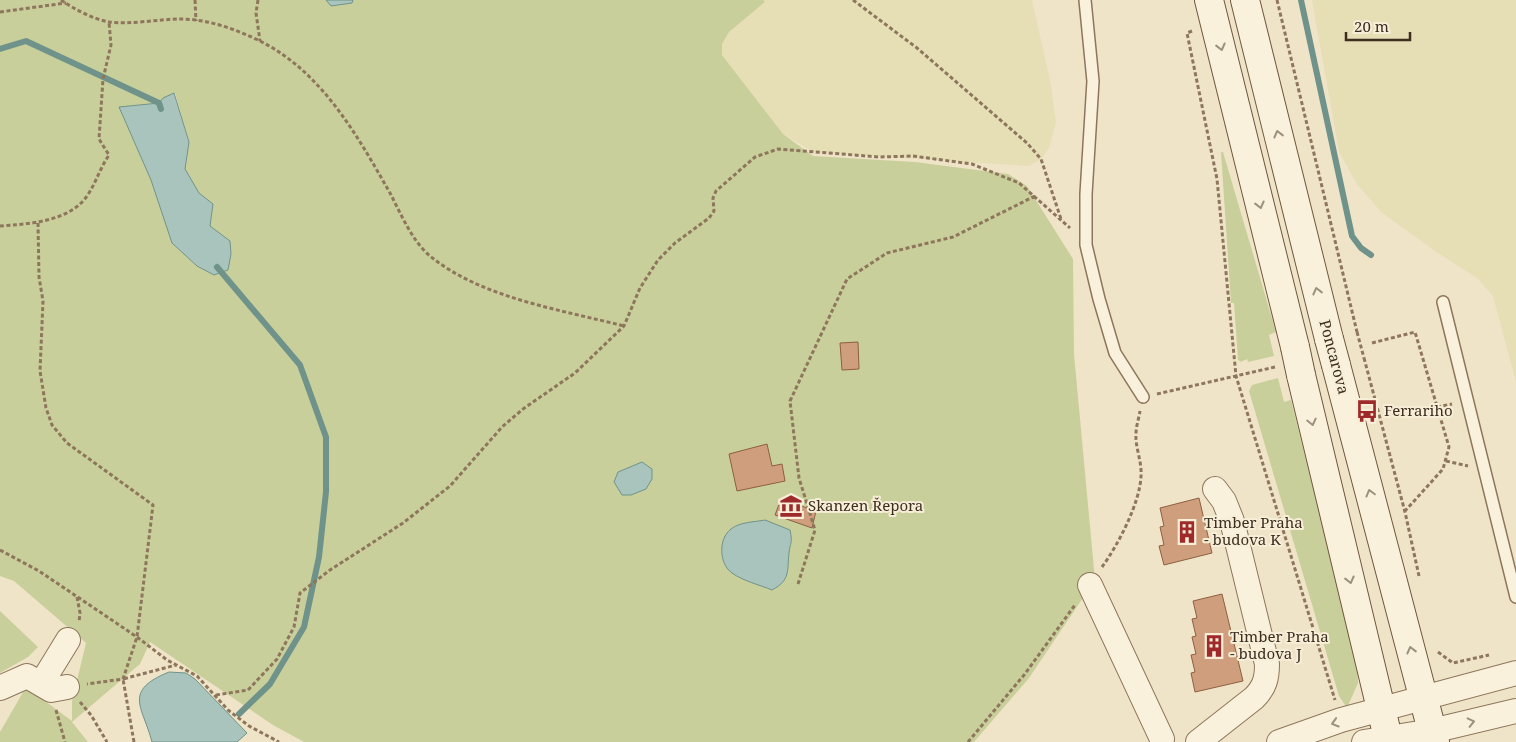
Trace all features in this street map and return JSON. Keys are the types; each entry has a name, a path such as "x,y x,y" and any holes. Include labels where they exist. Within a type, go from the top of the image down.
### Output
{"main road":[{"name":"Poncarova","path":"1245,0 1329,339 1433,737"},
{"path":"1212,12 1291,363 1381,709 1381,741"}],"street":[{"path":"1198,742 1254,698 1262,689 1267,677 1267,664 1232,521 1224,501 1215,489"},
{"path":"1090,585 1163,741"},
{"path":"4,691 27,676 53,687 68,640"},
{"path":"1279,742 1381,709 1516,672"},
{"path":"1381,741 1433,737 1516,711"}],"lane":[{"path":"1086,0 1093,80 1086,194 1086,245 1115,353 1143,397"},
{"path":"1443,302 1516,597"}],"path":[{"path":"61,0 110,22 196,20 213,22 260,41 305,71 338,110 368,155 416,240 430,256 457,274 483,286 537,304 624,326"},
{"path":"195,0 196,20"},
{"path":"258,0 256,13 260,41"},
{"path":"853,0 917,48 1027,143 1041,159 1062,220"},
{"path":"1276,0 1357,332 1405,512 1420,580"},
{"path":"0,12 66,3"},
{"path":"1212,12 1187,33 1217,179 1236,376 1337,708"},
{"path":"0,226 38,223 67,212 85,199 108,155 99,139 103,79 111,45 110,22"},
{"path":"216,695 248,690 277,659 294,627 300,593 330,570 403,523 450,486 502,427 523,409 574,374 624,326 640,288 658,260 675,243 710,218 714,210 713,198 716,191 759,155 778,149 879,158 913,156 972,164 1019,183 1062,220 1086,245"},
{"path":"798,584 815,530 799,478 790,401 847,279 887,253 953,238 1035,196"},
{"path":"38,223 39,276 43,301 40,371 46,408 52,425 67,443 153,505 137,637 123,678 134,742"},
{"path":"1372,343 1415,332 1449,447 1443,469 1405,512"},
{"path":"1143,397 1291,363"},
{"path":"0,550 39,571 177,665 197,676 249,726 279,742"},
{"path":"1433,644 1444,658 1457,663"},
{"path":"53,687 123,678 177,665"},
{"path":"53,687 65,742"},
{"path":"53,687 92,715 107,742"}],"shaded area":[{"path":"763,0 1032,0 1051,85 1056,123 1049,148 1041,159 1029,166 813,152 783,134 722,55 722,44 729,32 765,2"},
{"path":"1312,0 1516,0 1516,382 1493,296 1477,278 1435,251 1381,212 1357,184 1339,152"}],"green space":[{"path":"0,0 326,0 331,6 352,3 353,0 763,0 765,2 729,32 722,44 722,55 783,134 813,156 915,162 1008,174 1027,186 1073,259 1074,354 1095,580 1029,678 974,742 304,742 273,725 150,642 140,664 72,722 88,742 0,742 0,732 26,687 72,721 72,701 86,643 14,581 0,576","holes":["175,93 189,142 185,169 199,193 213,204 210,226 228,270 214,275 197,266 172,243 151,180 119,107 159,103"]},
{"path":"1221,152 1223,152 1276,332 1269,335 1274,356 1248,362 1247,359 1241,362 1238,360 1234,303 1231,303"},
{"path":"1278,378 1284,402 1291,400 1357,663 1358,683 1347,708 1339,696 1249,391 1252,385"},
{"path":"0,611 38,647 28,657 0,673"}],"water":[{"path":"326,0 353,0 352,3 331,6"},
{"path":"174,93 189,142 185,169 199,193 213,204 210,226 230,241 231,254 228,270 214,275 197,266 172,243 151,180 119,107 159,103 163,98"},
{"path":"642,462 652,469 652,479 646,489 631,495 622,495 614,482 618,472"},
{"path":"765,520 790,530 791,538 787,574 782,582 772,590 746,581 732,573 725,564 722,551 724,539 731,529 743,524"},
{"path":"169,672 186,673 195,679 247,733 237,742 152,742 141,709 141,693 145,686 154,679"}],"building":[{"path":"858,342 859,369 842,370 840,343"},
{"path":"767,444 772,466 782,464 785,481 737,491 729,454"},
{"name":"Timber Praha - budova K","path":"1199,498 1212,553 1164,565 1159,546 1164,545 1160,527 1164,526 1160,508"},
{"path":"781,499 816,511 812,528 775,515"},
{"name":"Timber Praha - budova J","path":"1222,594 1243,681 1195,692 1191,673 1195,672 1191,655 1196,654 1192,637 1196,636 1192,619 1197,618 1193,601"}],"waterway":[{"path":"1301,0 1352,236 1361,248 1371,255"},
{"path":"0,49 26,41 159,103 161,109"},
{"path":"217,267 300,365 326,437 326,492 319,557 304,627 270,684 239,714"}],"place":[{"name":"Ferrariho","path":"1367,411"},
{"name":"Skanzen Řepora","path":"791,506"},
{"name":"Timber Praha - budova K","path":"1187,532"},
{"name":"Timber Praha - budova J","path":"1214,646"}]}
